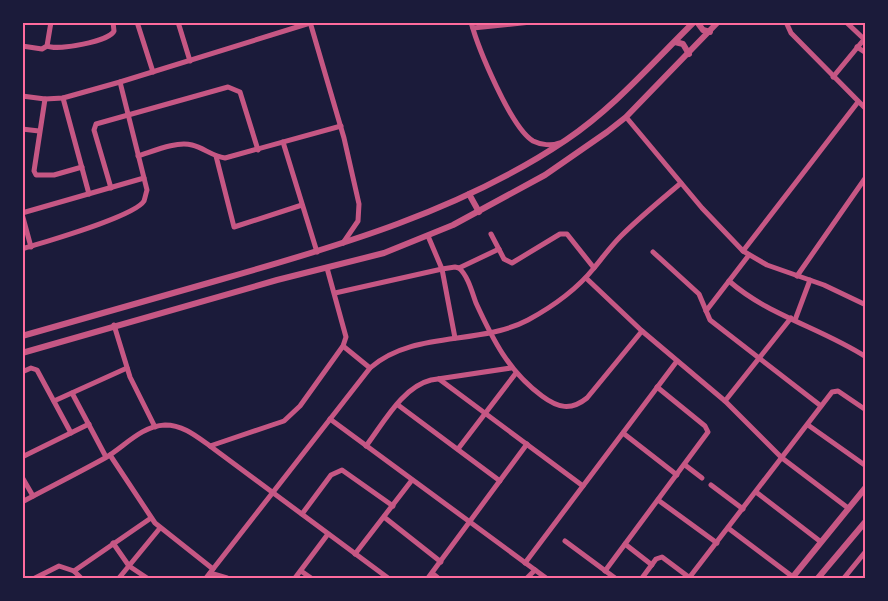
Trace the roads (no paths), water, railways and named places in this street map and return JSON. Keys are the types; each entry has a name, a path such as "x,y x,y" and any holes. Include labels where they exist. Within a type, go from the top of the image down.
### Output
{"street":[{"path":"47,46 51,22"},
{"path":"22,46 42,49 47,46 62,48 109,37 114,30 113,22"},
{"path":"137,22 152,72"},
{"path":"178,22 190,60"},
{"path":"531,22 472,25 497,89 524,133 533,141 544,144 556,144 566,140"},
{"path":"22,336 318,252 469,194 518,169 566,140 602,113 696,22 702,30 710,32"},
{"path":"22,353 114,326 384,253 428,236 479,212 566,162 626,117 718,22"},
{"path":"786,22 791,33 866,109"},
{"path":"833,77 865,38 846,22"},
{"path":"22,96 45,99 62,98 310,23 341,126 360,213 358,221 343,243"},
{"path":"675,42 683,44 689,54"},
{"path":"857,47 866,54"},
{"path":"22,249 134,209 143,201 147,190 120,82"},
{"path":"111,188 94,126 96,124 228,88 235,88 240,92 258,150"},
{"path":"62,98 89,194"},
{"path":"45,99 34,167 36,174 54,175 82,167"},
{"path":"743,251 858,102"},
{"path":"626,117 718,226 743,251 767,265 810,280 866,305"},
{"path":"138,156 190,144 216,156 234,156 341,126"},
{"path":"22,129 39,131"},
{"path":"283,142 318,252"},
{"path":"216,156 234,227 302,206"},
{"path":"797,276 866,177"},
{"path":"30,247 22,213 144,178"},
{"path":"206,578 370,368 390,354 455,338 490,333 534,317 586,278 623,234 682,183"},
{"path":"469,194 479,212"},
{"path":"491,234 504,259 512,262 564,234 570,237 594,268"},
{"path":"428,236 442,269 455,338"},
{"path":"334,293 442,269 459,268 499,249"},
{"path":"653,252 699,294 710,320 821,406"},
{"path":"706,311 749,255"},
{"path":"210,446 284,421 300,406 343,346 346,337 327,268"},
{"path":"459,268 490,333 514,371 557,406 573,406 587,398 642,331"},
{"path":"586,278 642,331 725,401 782,458 848,508"},
{"path":"725,401 793,319 810,280"},
{"path":"729,281 754,300 840,341 866,357"},
{"path":"114,326 127,368 155,426"},
{"path":"343,346 370,368"},
{"path":"526,563 677,361"},
{"path":"22,372 31,368 37,370 71,433"},
{"path":"54,402 127,368"},
{"path":"366,446 398,405 418,384 439,379 514,371"},
{"path":"458,449 485,414 514,371"},
{"path":"439,379 583,486"},
{"path":"605,571 706,435 707,429 657,387"},
{"path":"642,578 658,558 665,558 690,578 832,392 838,391 866,410"},
{"path":"72,393 108,456 151,518 160,528 212,571 227,578"},
{"path":"398,405 500,481"},
{"path":"330,419 546,578"},
{"path":"22,458 89,424"},
{"path":"808,424 866,466"},
{"path":"22,502 108,456 147,429 155,426 175,426 185,429 210,446 386,578"},
{"path":"622,433 677,475"},
{"path":"428,578 527,444"},
{"path":"684,465 702,478"},
{"path":"302,514 331,475 342,470 392,506"},
{"path":"22,477 33,496"},
{"path":"355,554 412,480"},
{"path":"711,485 743,508"},
{"path":"728,528 792,578 866,487"},
{"path":"756,492 821,542"},
{"path":"658,500 717,542"},
{"path":"384,517 441,562"},
{"path":"74,571 151,518"},
{"path":"818,578 866,521"},
{"path":"119,578 160,528"},
{"path":"295,578 328,534"},
{"path":"565,541 615,578"},
{"path":"114,544 129,566 147,578"},
{"path":"625,544 652,564"},
{"path":"844,578 866,551"},
{"path":"35,578 59,566 74,571 81,578"},
{"path":"527,578 534,570"},
{"path":"301,571 311,578"},
{"path":"432,573 438,578"}]}
